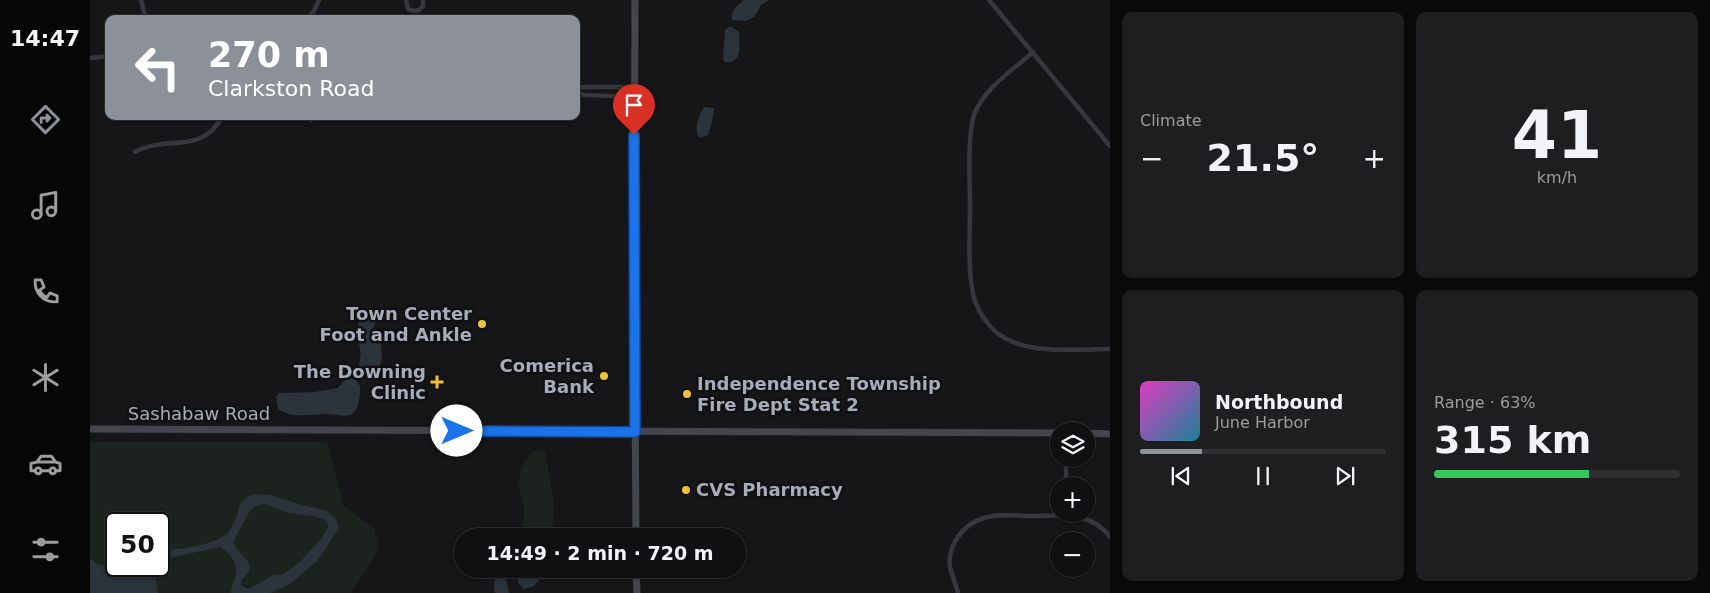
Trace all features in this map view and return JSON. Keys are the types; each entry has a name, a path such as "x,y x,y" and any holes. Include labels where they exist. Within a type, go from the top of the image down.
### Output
{"main road":[{"path":"635,0 636,528"},
{"name":"Sashabaw Road","path":"90,429 1050,433"},
{"path":"1095,434 1110,434"},
{"path":"636,578 636,593"}],"street":[{"path":"141,0 145,15"},
{"path":"310,15 319,0"},
{"path":"406,0 408,9 414,11 419,10 423,6 423,0"},
{"path":"989,0 1110,146"},
{"path":"1032,52 984,97 974,116 970,139 970,236 971,281 975,301 995,331 1019,344 1044,348 1110,350"},
{"path":"90,58 105,56"},
{"path":"580,87 635,86"},
{"path":"580,94 634,97"},
{"path":"135,152 153,145 185,143 195,140 211,132 219,120"},
{"path":"958,593 950,567 951,555 957,539 967,526 991,516 1050,515"},
{"path":"1093,522 1110,537"}],"shaded area":[{"path":"744,0 769,0 761,5 755,16 746,21 732,20 733,11"},
{"path":"730,26 739,32 740,47 735,60 725,62 723,59 725,30"},
{"path":"704,107 714,108 714,114 708,135 699,138 697,122"},
{"path":"372,309 379,310 380,316 371,331 372,336 381,343 382,357 380,365 371,374 359,370 360,352 357,331 359,323"},
{"path":"347,377 355,379 360,386 359,403 356,409 349,415 296,415 278,409 276,397 279,393 315,392 338,388"},
{"path":"90,442 327,442 344,506 374,528 378,546 374,558 351,593 90,593"},
{"path":"539,450 545,452 554,505 553,528 525,528 523,525 524,510 519,487 520,474 524,462 532,452"},
{"path":"254,494 270,495 321,509 327,511 337,520 339,528 318,560 291,583 271,593 231,593 236,569 230,555 220,547 170,558 170,550 192,547 225,535 236,519 239,507 244,500","holes":["264,504 289,513 326,520 329,526 321,539 300,562 283,574 273,575 249,589 241,586 242,579 248,574 250,569 247,560 233,542 250,510"]},
{"path":"90,558 94,562 104,565 105,577 155,577 158,593 90,593"},
{"path":"495,578 506,578 509,593 496,593 494,591"},
{"path":"518,578 541,578 534,586 524,589 518,583"}],"place":[{"name":"Town Center Foot and Ankle","path":"482,324"},
{"name":"Comerica Bank","path":"604,376"},
{"name":"The Downing Clinic","path":"437,382"},
{"name":"Independence Township Fire Dept Stat 2","path":"687,394"},
{"name":"CVS Pharmacy","path":"686,490"}],"route":[{"path":"457,431 635,432 634,135"}]}
